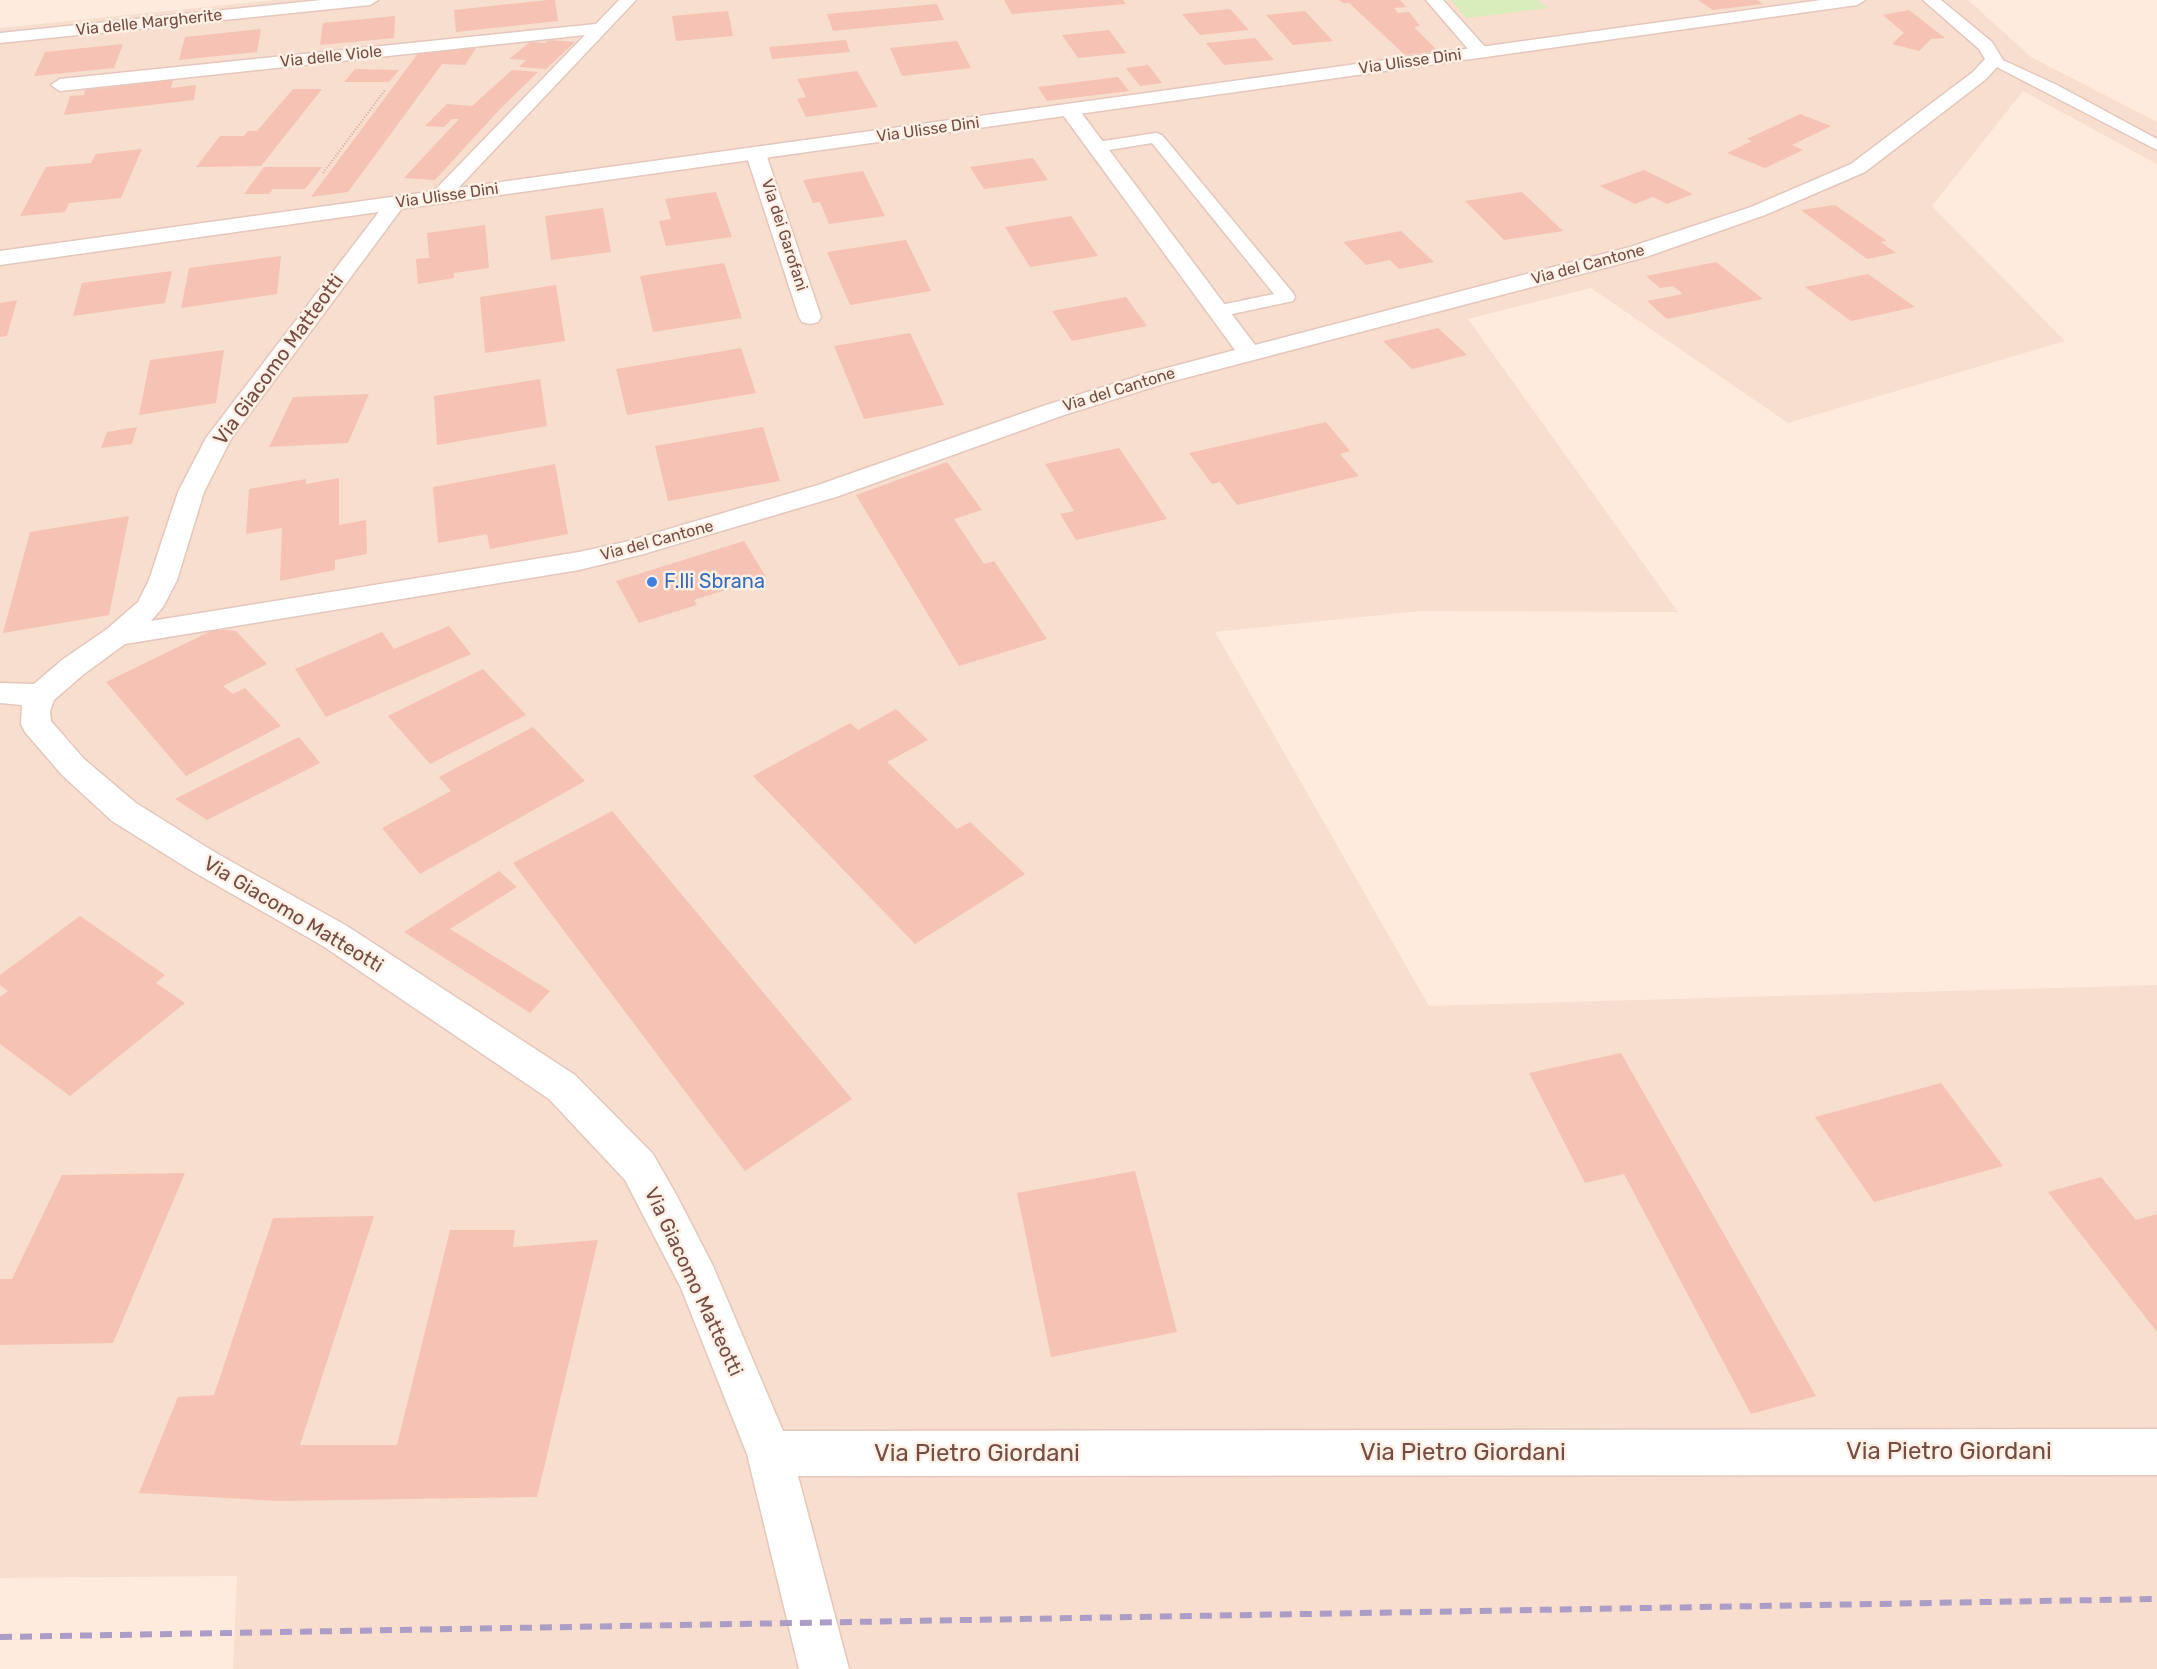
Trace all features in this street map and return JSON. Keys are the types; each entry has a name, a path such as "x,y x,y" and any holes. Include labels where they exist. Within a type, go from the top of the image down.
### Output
{"street":[{"name":"Via delle Margherite","path":"0,38 370,0"},
{"path":"439,197 628,0"},
{"path":"1434,0 1480,52"},
{"name":"Via Ulisse Dini","path":"0,258 1857,0"},
{"path":"1931,0 1986,46 1994,60"},
{"name":"Via delle Viole","path":"60,85 603,28"},
{"name":"Via del Cantone","path":"117,636 579,561 630,549 827,491 1054,410 1249,353 1638,252 1758,211 1858,168 1980,76 1994,60"},
{"path":"1070,111 1249,353"},
{"name":"Via dei Garofani","path":"756,154 810,317"},
{"name":"Via Giacomo Matteotti","path":"395,204 219,438 191,492 163,580 149,607 117,636 73,667 42,695 35,711 36,724 73,767 124,812 204,862 335,936 562,1087 618,1142 639,1167 663,1209 698,1280 770,1454 824,1669"},
{"path":"0,693 42,695"},
{"name":"Via Pietro Giordani","path":"770,1454 2157,1452"}],"lane":[{"path":"1994,60 2052,88 2157,145"},
{"path":"1097,147 1156,138 1286,297 1218,311"}],"path":[{"path":"288,219 386,90"}],"shaded area":[{"path":"274,0 1968,0 2031,57 2157,122 2157,164 2023,91 1932,206 2065,341 1788,423 1591,288 1468,319 1678,612 1421,611 1215,632 1429,1006 2157,985 2157,1669 233,1669 237,1576 0,1578 0,28"}],"green space":[{"path":"1451,0 1537,0 1548,8 1467,18"}],"building":[{"path":"555,0 558,21 456,32 454,10"},
{"path":"1004,0 1123,0 1126,4 1012,14"},
{"path":"1339,0 1400,0 1406,7 1394,8 1398,13 1409,12 1420,26 1414,27 1438,51 1405,55 1349,3"},
{"path":"1698,0 1757,0 1763,4 1713,10"},
{"path":"937,4 944,20 833,31 827,14"},
{"path":"1230,9 1249,30 1200,35 1182,14"},
{"path":"1909,10 1945,38 1931,39 1919,51 1892,44 1904,33 1883,15"},
{"path":"728,11 733,36 676,41 672,16"},
{"path":"1305,11 1333,41 1293,45 1266,15"},
{"path":"395,16 394,38 320,45 323,23"},
{"path":"261,29 257,52 179,60 185,37"},
{"path":"1109,30 1126,53 1078,58 1062,35"},
{"path":"1255,38 1274,60 1224,65 1206,43"},
{"path":"549,40 575,42 546,69 519,67 526,60 509,59 530,42 545,43"},
{"path":"846,40 850,52 772,59 769,47"},
{"path":"957,41 971,68 902,76 890,48"},
{"path":"123,44 114,68 34,76 45,52"},
{"path":"476,48 465,65 442,64 348,192 311,197 419,52"},
{"path":"1148,65 1162,83 1140,86 1126,68"},
{"path":"355,69 399,70 389,82 344,82"},
{"path":"512,70 538,72 500,109 435,180 404,178 459,119 452,119 444,127 425,126 447,104 472,106"},
{"path":"857,71 878,107 806,117 797,99 806,97 797,79"},
{"path":"1118,77 1129,91 1047,101 1038,87"},
{"path":"173,80 171,88 196,85 194,100 64,115 70,96 84,95 85,90"},
{"path":"293,89 322,89 261,166 196,167 220,136 244,136 248,131 257,131"},
{"path":"1800,114 1831,126 1792,145 1803,150 1765,168 1727,153 1752,141 1747,139"},
{"path":"142,149 121,198 69,203 65,212 20,216 46,167 91,163 96,154"},
{"path":"1033,158 1048,180 984,189 970,167"},
{"path":"264,167 322,167 305,189 273,189 269,194 244,194"},
{"path":"1644,170 1693,194 1667,204 1653,197 1635,204 1600,186"},
{"path":"863,171 885,216 829,224 820,202 813,203 803,180"},
{"path":"716,192 732,237 666,246 659,221 671,219 665,199"},
{"path":"1522,192 1563,231 1504,240 1465,201"},
{"path":"1835,205 1887,241 1881,242 1896,253 1867,259 1801,210"},
{"path":"603,208 611,252 551,260 545,216"},
{"path":"1071,216 1098,256 1030,267 1005,227"},
{"path":"485,225 489,268 454,273 454,278 418,284 416,259 429,258 427,233"},
{"path":"1401,231 1434,262 1399,269 1390,260 1366,265 1343,242"},
{"path":"906,240 931,291 850,305 827,252"},
{"path":"281,256 277,294 181,308 189,268"},
{"path":"1716,262 1763,299 1667,319 1647,301 1683,294 1673,286 1660,288 1646,276"},
{"path":"724,263 742,318 653,332 640,276"},
{"path":"172,271 165,303 73,316 82,283"},
{"path":"1868,274 1915,307 1851,321 1805,287"},
{"path":"556,285 565,341 485,353 480,297"},
{"path":"1126,297 1147,326 1072,341 1052,311"},
{"path":"17,300 7,336 0,337 0,303"},
{"path":"1438,328 1467,355 1412,369 1383,341"},
{"path":"910,333 944,405 864,419 834,346"},
{"path":"741,348 756,393 627,415 616,369"},
{"path":"224,350 216,403 139,415 150,360"},
{"path":"540,379 547,426 437,445 434,396"},
{"path":"369,394 348,443 269,447 293,397"},
{"path":"1326,422 1350,451 1340,454 1359,476 1237,505 1220,482 1212,484 1189,453"},
{"path":"137,427 132,444 101,448 107,432"},
{"path":"763,427 780,481 668,501 655,446"},
{"path":"1119,448 1167,519 1076,540 1060,514 1074,511 1045,464"},
{"path":"947,462 982,510 954,519 984,564 994,561 1047,639 959,666 856,495"},
{"path":"555,464 568,534 490,549 487,534 438,543 433,487"},
{"path":"339,478 339,525 366,520 367,554 335,560 335,570 280,581 282,528 246,534 249,489 306,479 306,484"},
{"path":"129,516 109,615 3,633 30,532"},
{"path":"744,541 766,577 694,600 697,605 639,623 616,581"},
{"path":"449,626 471,654 326,717 295,669 382,632 394,649"},
{"path":"215,629 236,631 267,664 223,686 233,694 245,688 281,726 186,776 106,682"},
{"path":"483,669 526,715 430,764 388,716"},
{"path":"896,709 928,740 887,762 957,829 970,822 1025,874 915,944 753,776 850,723 858,730"},
{"path":"533,727 585,781 420,874 382,828 451,791 439,777"},
{"path":"299,737 320,763 207,820 175,799"},
{"path":"612,811 852,1099 745,1171 513,863"},
{"path":"499,871 517,887 450,929 550,991 530,1013 404,932"},
{"path":"80,916 165,975 156,983 185,1003 70,1096 0,1044 0,997 8,991 0,985 0,975"},
{"path":"1621,1053 1816,1396 1751,1414 1624,1174 1585,1183 1529,1073"},
{"path":"1941,1083 2003,1166 1874,1202 1815,1117"},
{"path":"1135,1171 1177,1332 1051,1357 1017,1193"},
{"path":"185,1173 113,1343 0,1345 0,1279 12,1279 62,1175"},
{"path":"2101,1177 2136,1220 2157,1214 2157,1332 2048,1192"},
{"path":"374,1216 300,1445 397,1445 450,1230 515,1230 513,1247 598,1240 537,1497 278,1501 139,1493 178,1397 214,1395 273,1218"}],"railway":[{"path":"0,1637 2157,1599"}],"place":[{"name":"F.lli Sbrana","path":"652,582"}]}
